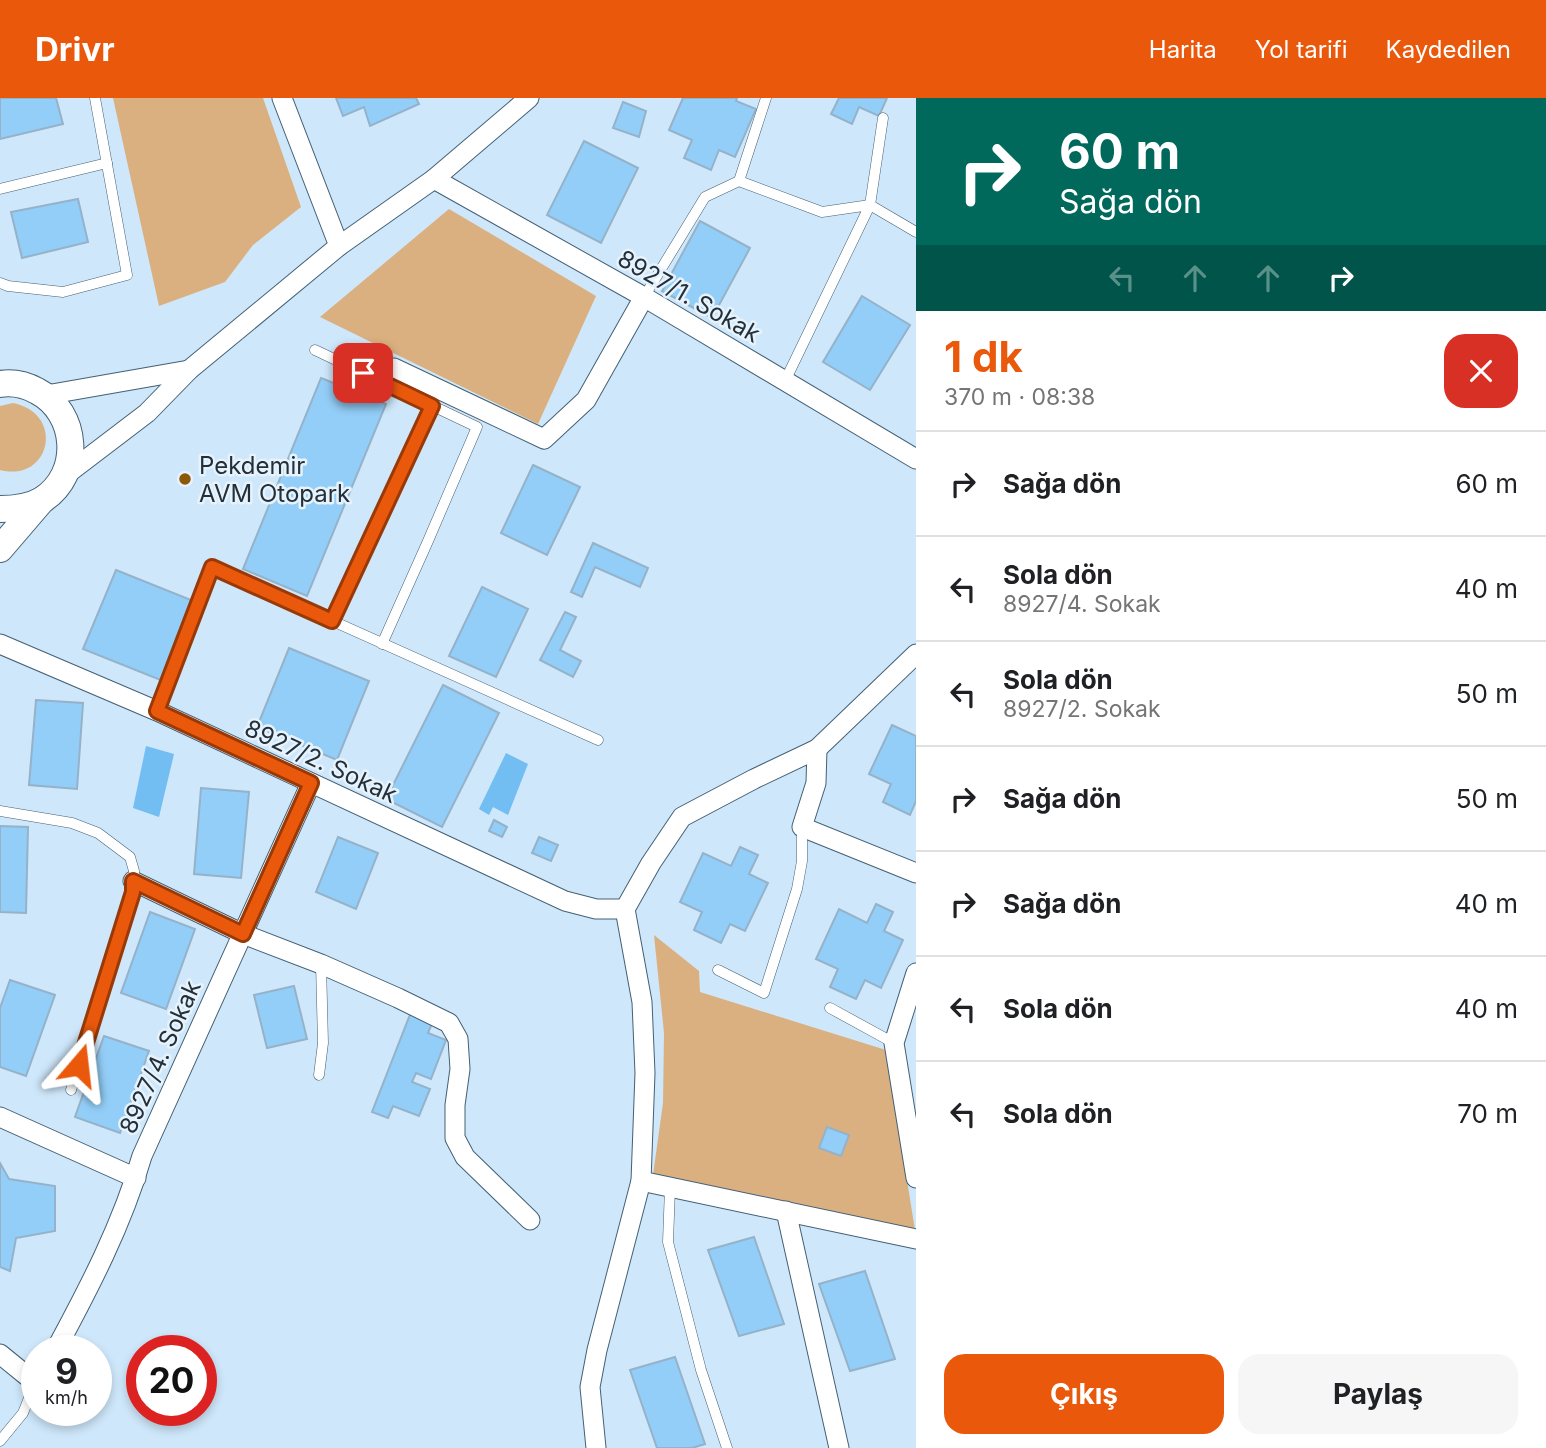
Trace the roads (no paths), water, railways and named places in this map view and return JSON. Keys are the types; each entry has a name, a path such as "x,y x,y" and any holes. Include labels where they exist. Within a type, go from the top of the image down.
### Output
{"street":[{"path":"282,98 339,246"},
{"path":"63,477 147,413 189,370 339,246 434,179 529,98"},
{"name":"8927/1. Sokak","path":"434,179 644,296 785,381 914,453"},
{"path":"387,384 394,368 544,439 586,400 644,296"},
{"path":"0,384 7,383 36,391 189,370"},
{"path":"0,376 36,391 60,410 69,428 72,448 68,468 58,486 42,500 0,549"},
{"path":"0,509 23,508 42,500"},
{"name":"8927/2. Sokak","path":"0,644 157,711 565,901 596,909 625,909"},
{"path":"596,1448 590,1387 641,1181 645,1073 642,1002 625,909 651,863 682,817 817,749 916,654"},
{"path":"817,749 816,783 802,827 916,873"},
{"name":"8927/4. Sokak","path":"64,1335 97,1272 142,1156 311,783"},
{"path":"133,881 243,934 321,964 449,1023 458,1039 460,1059 456,1138 466,1157 530,1220"},
{"path":"916,973 894,1043 916,1178"},
{"path":"0,1116 135,1178"},
{"path":"641,1181 916,1239"},
{"path":"786,1211 839,1448"},
{"path":"0,1354 21,1371"}],"lane":[{"path":"0,282 8,286 63,292 127,275 94,98"},
{"path":"739,181 766,98"},
{"path":"785,381 870,205 883,118"},
{"path":"0,190 107,163"},
{"path":"644,296 705,197 739,181 822,212 870,205 916,232"},
{"path":"314,350 477,427 382,644"},
{"path":"332,621 432,406"},
{"path":"157,711 212,567 598,740"},
{"path":"0,811 72,823 98,833 130,857 134,871 133,892 71,1090"},
{"path":"718,970 764,993 797,889 802,861 802,827"},
{"path":"319,1075 323,1043 321,964"},
{"path":"830,1009 894,1043"},
{"path":"670,1188 668,1242 701,1370 727,1448"},
{"path":"0,1441 21,1415"}],"water":[{"path":"146,746 174,754 159,817 133,808"},
{"path":"506,753 528,764 508,815 493,807 489,815 479,809"}],"place":[{"name":"Pekdemir AVM Otopark","path":"185,479"}]}
